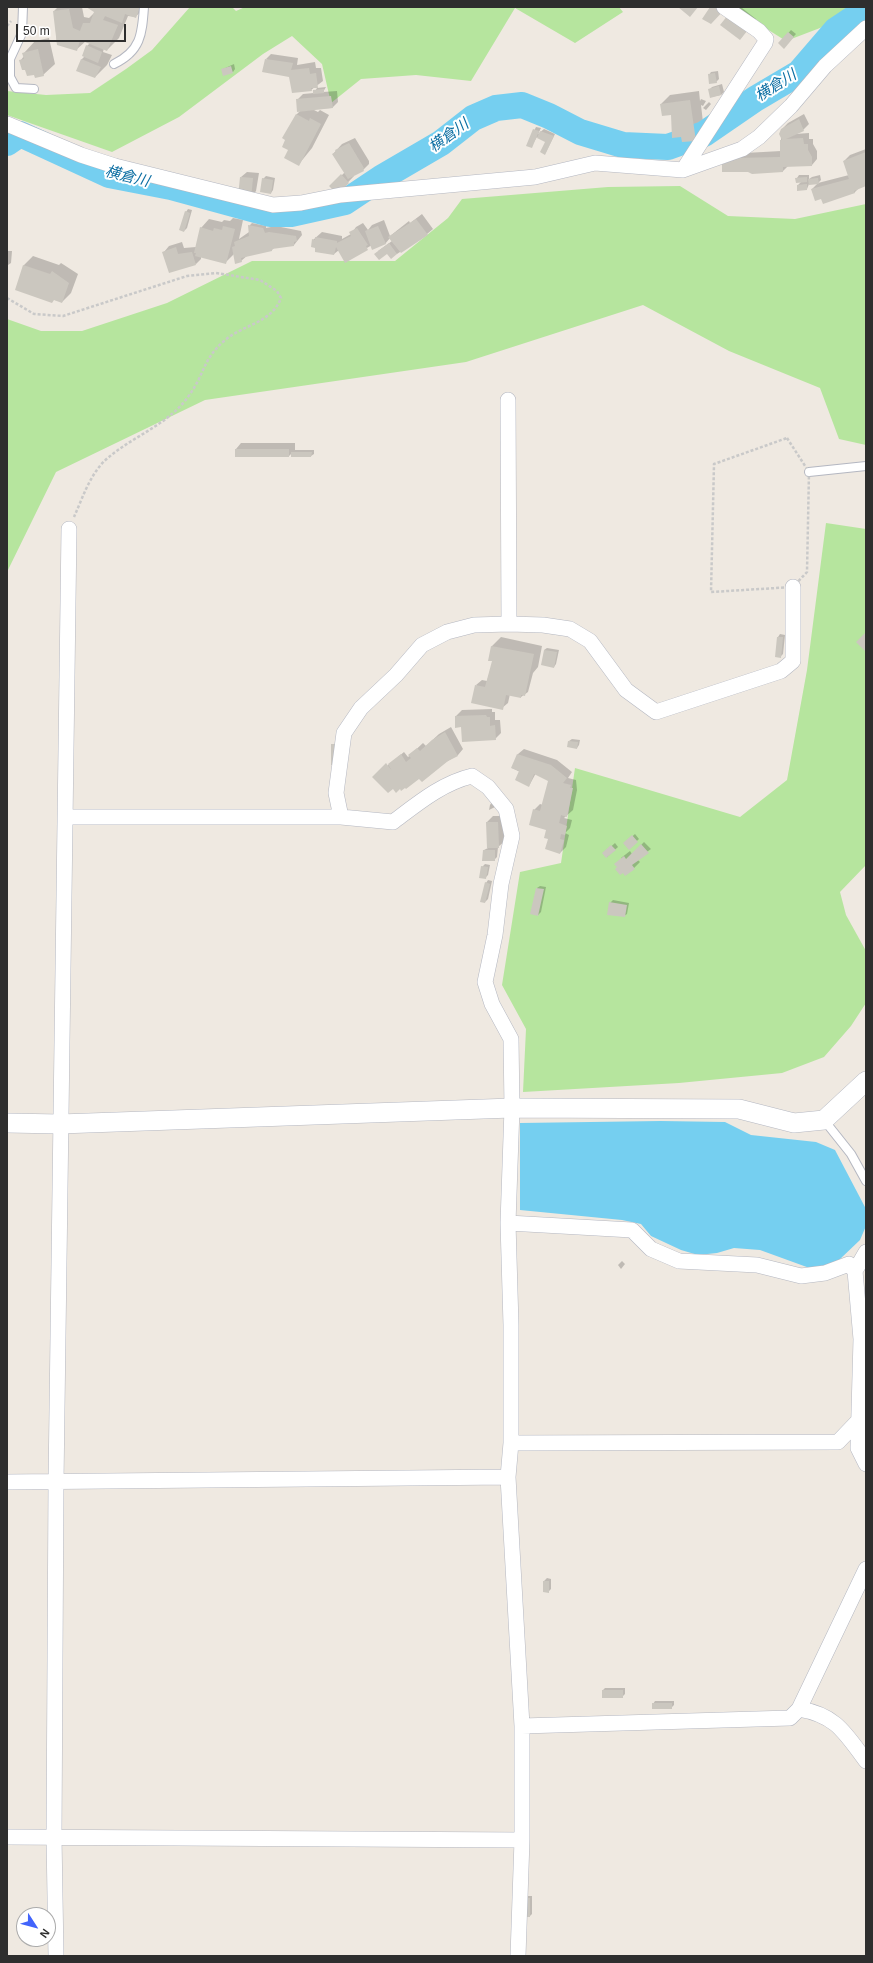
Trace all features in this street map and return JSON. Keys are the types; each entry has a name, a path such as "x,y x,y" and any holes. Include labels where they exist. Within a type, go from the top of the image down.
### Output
{"street":[{"path":"683,170 765,43 766,39 759,31 724,7"},
{"path":"9,126 81,155 114,166 273,205 301,203 341,195 378,191 535,177 595,163 683,170 742,149 759,137 791,106 824,66 866,28"},
{"path":"508,400 509,624"},
{"path":"56,1956 54,1837 56,1482 69,529"},
{"path":"342,817 336,793 344,733 361,708 396,675 422,645 446,632 474,625 509,624 543,624 570,629 590,641 626,690 656,712 781,671 793,661 793,587"},
{"path":"65,817 342,817 393,822 423,800 456,780 472,776 488,787 506,809 512,836 501,884 495,935 485,982 492,1004 511,1039 512,1108 508,1223 511,1325 511,1443 508,1477 522,1726 522,1840 518,1956"},
{"path":"7,1123 60,1124 512,1108 739,1109 794,1123 824,1120 866,1081"},
{"path":"508,1223 632,1230 651,1248 679,1261 757,1265 801,1276 825,1273 849,1264 855,1271"},
{"path":"866,1252 855,1271 863,1353 858,1448 866,1464"},
{"path":"511,1443 838,1442 859,1420"},
{"path":"7,1482 508,1477"},
{"path":"522,1726 790,1718 799,1709 866,1569"},
{"path":"799,1709 813,1712 841,1727 866,1762"},
{"path":"7,1837 522,1840"}],"lane":[{"path":"23,7 22,33 10,59 10,76 16,88 34,89"},
{"path":"114,64 123,59 138,44 144,7"},
{"path":"809,472 866,466"},
{"path":"824,1120 851,1154 866,1181"}],"path":[{"path":"7,298 34,314 63,316 187,276 216,273 260,280 277,291 281,298 278,306 263,320 225,340 207,359 190,394 170,416 107,457 90,482 69,529"},
{"path":"787,438 809,472 807,572 793,587 711,592 714,464 787,438"}],"green space":[{"path":"190,7 232,7 236,11 245,7 619,7 623,12 575,43 515,8 471,81 416,75 361,79 331,103 322,64 292,36 263,54 179,117 112,152 7,115 7,91 46,95 90,93 152,50"},
{"path":"732,7 856,7 820,28 786,41"},
{"path":"680,186 728,216 795,219 866,204 866,445 839,439 820,388 729,351 643,305 466,362 205,400 56,472 7,572 7,319 41,331 82,331 167,303 252,261 395,261 448,218 462,199 608,187"},
{"path":"826,523 866,529 866,865 840,892 846,915 866,951 866,1003 851,1026 824,1057 782,1073 679,1083 523,1092 526,1029 502,985 520,872 561,863 575,768 740,817 787,780 807,670"}],"water":[{"path":"661,1121 725,1122 751,1135 816,1142 835,1150 866,1209 866,1226 860,1240 839,1260 815,1270 760,1250 734,1248 717,1253 698,1255 681,1250 651,1236 641,1224 622,1220 520,1210 520,1123"}],"building":[{"path":"86,7 140,7 136,18 125,14 122,23 105,16 103,20 118,25 107,51 80,40 77,51 57,45 53,11 69,9 73,28 80,31 83,23 90,23 94,12"},
{"path":"678,7 698,7 690,17"},
{"path":"710,7 727,7 711,24 702,19"},
{"path":"732,10 751,26 740,40 720,25"},
{"path":"788,32 794,37 784,49 778,43"},
{"path":"86,45 102,52 98,63 82,56"},
{"path":"38,49 44,76 35,78 34,75 27,76 25,70 22,70 19,60 24,59 22,53"},
{"path":"81,59 101,67 95,78 76,71"},
{"path":"265,59 293,63 291,70 309,68 310,74 316,73 318,88 311,88 312,91 292,93 289,77 262,72"},
{"path":"231,66 233,73 223,76 221,69"},
{"path":"715,73 717,83 709,84 708,74"},
{"path":"719,86 721,95 710,98 708,89"},
{"path":"324,89 324,93 313,94 313,90"},
{"path":"331,96 333,108 297,112 296,99"},
{"path":"690,100 696,141 682,142 681,137 672,138 671,115 662,116 660,104"},
{"path":"296,114 309,121 310,118 321,124 299,166 284,158 288,150 282,147 285,140 282,138"},
{"path":"799,119 804,131 786,139 803,138 804,144 808,144 808,150 812,157 812,166 783,167 783,172 752,174 748,172 722,172 722,164 738,158 780,157 780,140 782,140 779,134 781,129"},
{"path":"533,129 539,131 532,148 526,146"},
{"path":"540,131 554,136 545,155 540,152 545,142 537,138"},
{"path":"349,143 364,168 364,171 348,179 332,154 336,152 335,150"},
{"path":"866,152 866,186 854,191 855,193 823,204 821,199 815,201 811,189 849,179 843,161"},
{"path":"341,174 349,183 332,200 329,198 332,189 329,186"},
{"path":"240,177 253,178 251,198 238,197"},
{"path":"807,177 807,182 796,183 795,178"},
{"path":"262,178 273,180 271,194 260,192"},
{"path":"818,178 819,184 809,185 808,179"},
{"path":"807,184 807,190 797,191 797,185"},
{"path":"185,211 190,213 184,232 179,230"},
{"path":"416,219 428,235 401,253 388,237"},
{"path":"248,225 263,228 265,233 269,232 296,236 297,241 294,242 294,246 272,249 272,251 241,258 242,262 235,264 232,247 235,246 234,242 249,236"},
{"path":"223,226 235,229 226,264 195,256 196,253 194,253 200,227 213,231 214,228 222,230"},
{"path":"378,226 386,244 372,250 365,231"},
{"path":"357,228 368,245 366,246 368,250 345,263 336,247 334,255 315,252 315,248 311,247 312,239 315,240 315,237 337,241 337,243 351,236 349,232"},
{"path":"389,243 397,254 391,259 387,254 379,260 374,254"},
{"path":"176,247 178,254 192,252 196,265 169,273 162,252"},
{"path":"23,265 50,274 52,271 69,283 62,303 54,300 52,303 15,290"},
{"path":"235,449 289,449 289,457 235,457"},
{"path":"291,452 312,452 311,457 291,457"},
{"path":"866,632 866,652 856,642"},
{"path":"777,637 783,637 781,658 775,657"},
{"path":"491,646 534,654 525,696 521,695 521,698 506,695 503,710 471,703 475,685 485,687 492,661 488,661"},
{"path":"544,650 557,652 554,668 541,665"},
{"path":"486,715 487,717 490,717 490,726 495,725 496,740 462,742 461,727 455,728 455,716"},
{"path":"445,732 458,756 448,761 422,782 419,779 406,789 405,788 401,791 400,789 396,793 393,789 388,793 372,777 386,763 392,771 388,764 401,754 406,762 411,758 408,755 417,748 420,751 432,740"},
{"path":"568,741 578,742 577,749 567,747"},
{"path":"331,744 339,744 338,765 331,765"},
{"path":"517,754 551,765 567,778 563,783 571,785 570,788 573,788 567,817 561,815 559,823 567,826 565,835 561,834 560,839 564,840 560,854 545,849 548,839 544,838 546,830 529,825 533,809 540,811 548,781 534,774 529,787 515,780 519,771 511,768"},
{"path":"486,822 498,822 499,848 487,848"},
{"path":"632,835 638,842 629,850 623,843"},
{"path":"641,844 649,853 632,865 635,869 625,876 623,873 620,875 615,869 617,867 614,864 624,856 626,859"},
{"path":"611,845 616,850 606,858 602,853"},
{"path":"483,850 495,850 495,861 482,861"},
{"path":"481,866 488,867 486,879 479,878"},
{"path":"485,882 490,884 485,903 480,902"},
{"path":"536,888 544,889 538,916 530,914"},
{"path":"609,902 627,905 625,917 607,915"},
{"path":"543,1581 549,1581 549,1593 543,1592"},
{"path":"602,1690 623,1690 623,1698 602,1698"},
{"path":"652,1703 672,1703 672,1709 652,1709"},
{"path":"525,1898 530,1898 530,1917 525,1917"}],"waterway":[{"name":"横倉川","path":"7,143 20,134 109,175 171,187 270,214 291,214 345,202 381,178 441,143 473,118 496,108 522,105 549,116 580,132 623,145 668,147 704,134 755,99 799,73 836,30 866,10"}]}
